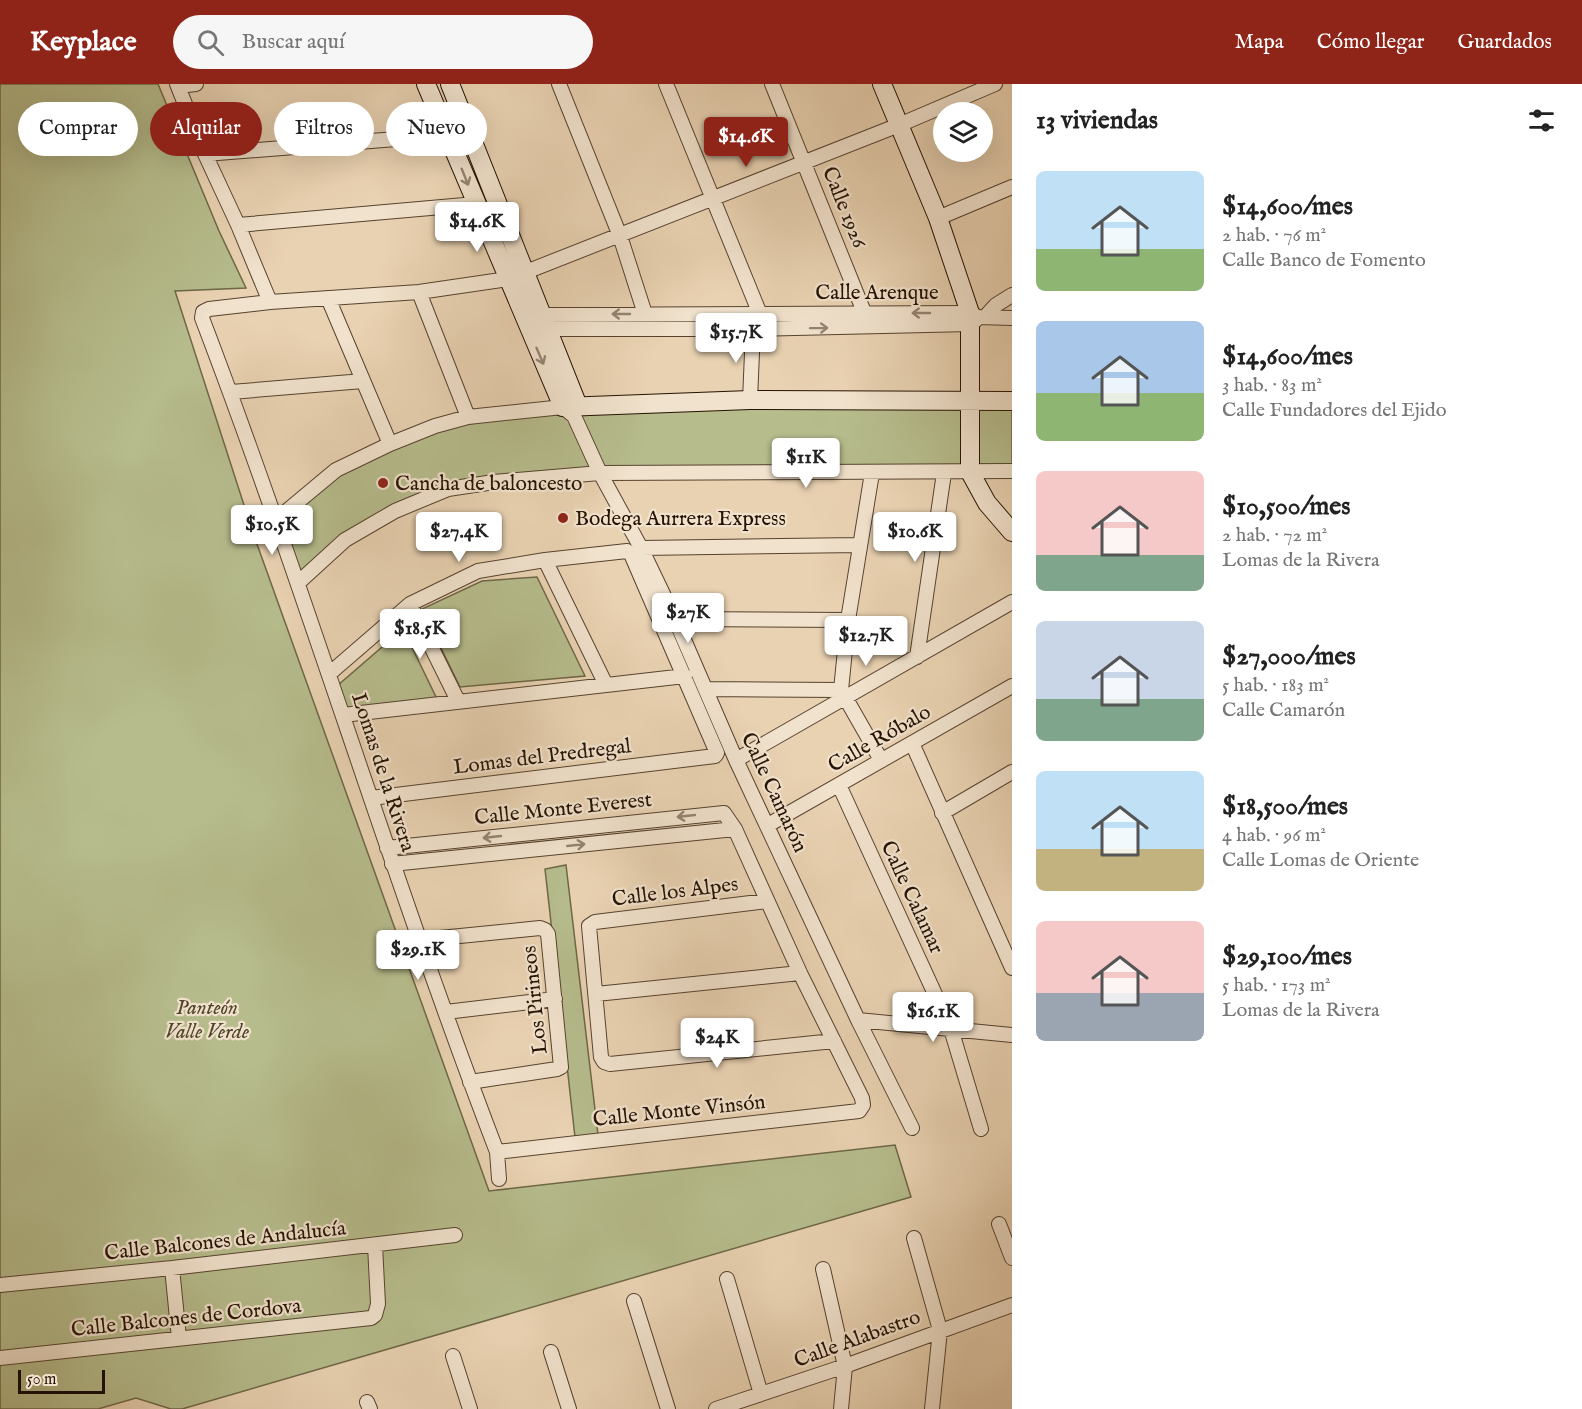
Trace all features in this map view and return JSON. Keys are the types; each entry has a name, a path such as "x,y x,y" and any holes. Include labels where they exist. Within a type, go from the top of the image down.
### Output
{"street":[{"path":"185,102 178,85 196,84"},
{"path":"559,84 620,236 645,314"},
{"path":"666,84 760,314"},
{"name":"Calle 1926","path":"772,84 864,312"},
{"path":"882,84 938,218 976,318 970,472 987,503 1012,532"},
{"path":"428,89 453,85 526,273 536,322"},
{"path":"206,156 270,302 419,292 508,279 526,273 899,125 991,85"},
{"path":"262,150 386,140"},
{"path":"456,156 508,279 536,322 572,409"},
{"path":"938,218 1012,187"},
{"path":"238,225 476,204"},
{"path":"419,292 468,417"},
{"path":"976,318 1012,296"},
{"path":"328,298 390,444"},
{"name":"Lomas de la Rivera","path":"270,302 209,309 203,312 202,318 299,582 392,864 497,1152 499,1179"},
{"name":"Calle Arenque","path":"536,322 645,314 864,312 976,318"},
{"name":"Calle Arenque","path":"536,322 753,329 1012,318"},
{"path":"750,400 753,329"},
{"path":"231,392 363,381"},
{"path":"276,520 336,470 390,444 435,426 468,417 750,400 1012,401"},
{"name":"Calle Camarón","path":"572,409 634,550 675,619 736,760 858,1020 912,1128"},
{"path":"299,582 345,540 395,511 448,489 494,482 600,473 1012,471"},
{"path":"872,473 848,620 843,693 881,760"},
{"path":"917,657 944,473"},
{"path":"330,674 410,604 478,571 545,560 634,550 859,545"},
{"path":"343,715 685,676 631,554 634,550"},
{"path":"545,560 606,685"},
{"path":"736,760 843,693 917,657 1012,602"},
{"path":"410,604 458,701"},
{"path":"675,619 848,620"},
{"name":"Lomas del Predregal","path":"371,798 715,756 717,753 685,676"},
{"name":"Calle Róbalo","path":"768,825 1012,686"},
{"path":"706,689 843,693"},
{"path":"912,743 1012,968"},
{"path":"942,813 1012,772"},
{"name":"Calle Calamar","path":"839,785 951,1029 981,1130"},
{"name":"Calle Monte Everest","path":"387,848 720,812 728,815 800,974 862,1098 863,1105"},
{"name":"Calle Monte Everest","path":"392,864 735,829"},
{"name":"Calle los Alpes","path":"596,994 589,926 595,922 767,901"},
{"name":"Los Pirineos","path":"420,940 540,928 548,934 561,1067 470,1082"},
{"path":"800,974 596,994 601,1057 604,1062 610,1064 834,1041"},
{"path":"446,1012 555,999"},
{"path":"858,1020 1012,1035"},
{"name":"Calle Monte Vinsón","path":"497,1152 859,1111 863,1105"},
{"path":"999,1224 1012,1258"},
{"name":"Calle Balcones de Andalucía","path":"0,1285 455,1236"},
{"path":"914,1238 940,1330 933,1409"},
{"name":"Calle Balcones de Cordova","path":"0,1358 365,1320 375,1315 378,1304 375,1245"},
{"path":"171,1268 179,1338"},
{"path":"823,1269 845,1366 841,1409"},
{"path":"727,1279 761,1394"},
{"path":"634,1301 668,1409"},
{"name":"Calle Alabastro","path":"716,1409 845,1366 1012,1305"},
{"path":"551,1352 569,1409"},
{"path":"453,1356 470,1409"}],"green space":[{"name":"Panteón Valle Verde","path":"0,84 158,84 165,102 150,102 150,156 188,156 246,288 175,291 253,533 489,1191 895,1145 911,1197 182,1409 171,1409 136,1398 98,1409 0,1409"},
{"path":"1012,401 1012,471 494,482 395,511 299,582 276,520 336,470 468,417 563,407 598,466 578,406"},
{"path":"537,577 585,676 460,687 422,609 482,581"},
{"path":"403,629 437,699 348,712 337,686"},
{"path":"566,865 598,1135 575,1137 545,869"}],"place":[{"name":"Cancha de baloncesto","path":"383,483"},
{"name":"Bodega Aurrera Express","path":"563,518"}]}
